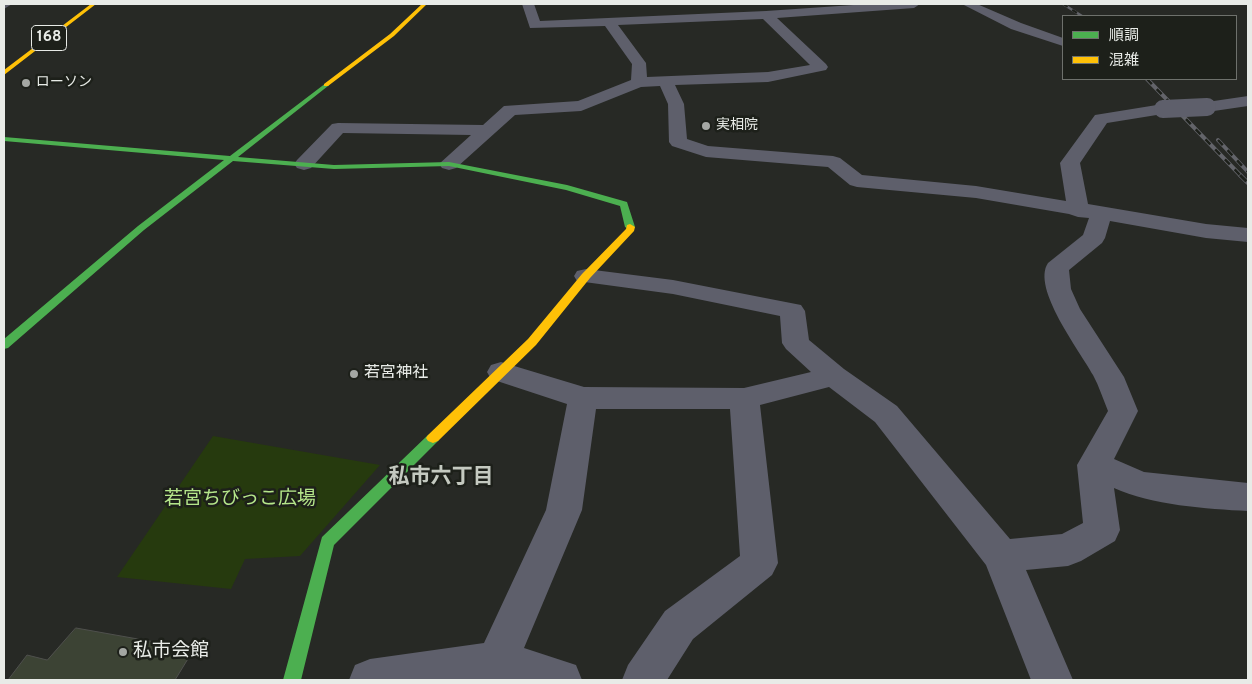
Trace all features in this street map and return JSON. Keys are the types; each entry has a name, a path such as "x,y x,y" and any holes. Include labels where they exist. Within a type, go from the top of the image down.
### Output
{"main road":[{"name":"168","path":"4,73 94,4"},
{"path":"4,345 141,228 392,35 425,4"},
{"path":"4,139 345,168 449,164 567,188 624,204 631,229 586,276 532,342 327,542 292,680"}],"street":[{"path":"528,4 535,25 766,15 914,4"},
{"path":"783,4 796,13"},
{"path":"968,4 1016,26 1062,42"},
{"path":"449,164 510,110 581,106 640,82 768,77 821,67 766,15"},
{"path":"610,23 629,52 639,63 640,82"},
{"path":"666,82 676,104 678,142 706,151 833,162 857,181 976,192 1206,231 1248,235"},
{"path":"1001,556 1068,550 1102,530 1094,465 1123,411 1109,377 1067,309 1058,289 1057,268 1094,238 1089,212 1070,163 1101,119 1164,109 1207,107 1248,100"},
{"path":"304,164 338,128 488,130"},
{"path":"586,276 673,287 792,311 796,343 834,376 886,414 1001,556 1052,680"},
{"path":"501,372 583,398 744,399 834,376"},
{"path":"497,662 564,510 583,398"},
{"path":"643,680 679,625 759,563 744,399"},
{"path":"1094,465 1140,485 1217,495 1248,496"},
{"path":"370,680 497,662 561,680"}],"green space":[{"name":"若宮ちびっこ広場","path":"213,436 380,465 300,556 245,559 231,589 117,577"}],"building":[{"name":"私市会館","path":"76,628 194,649 175,680 8,680 27,655 47,660"}],"railway":[{"path":"1063,4 1080,15"},
{"path":"1148,80 1241,176"},
{"path":"1218,140 1248,172"},
{"path":"1241,176 1248,183"}],"traffic: fast":[{"path":"4,345 141,228 326,85"},
{"path":"4,139 334,167 449,164 567,188 624,204 630,227"},
{"path":"292,680 327,542 433,438"}],"traffic: slow":[{"path":"4,73 94,4"},
{"path":"326,85 392,35 425,4"},
{"path":"433,438 532,342 586,276 631,229 630,227"}],"place":[{"name":"ローソン","path":"26,83"},
{"name":"実相院","path":"706,126"},
{"name":"若宮神社","path":"354,374"},
{"name":"私市会館","path":"123,652"}],"district":[{"name":"私市六丁目","path":"441,479"}]}
